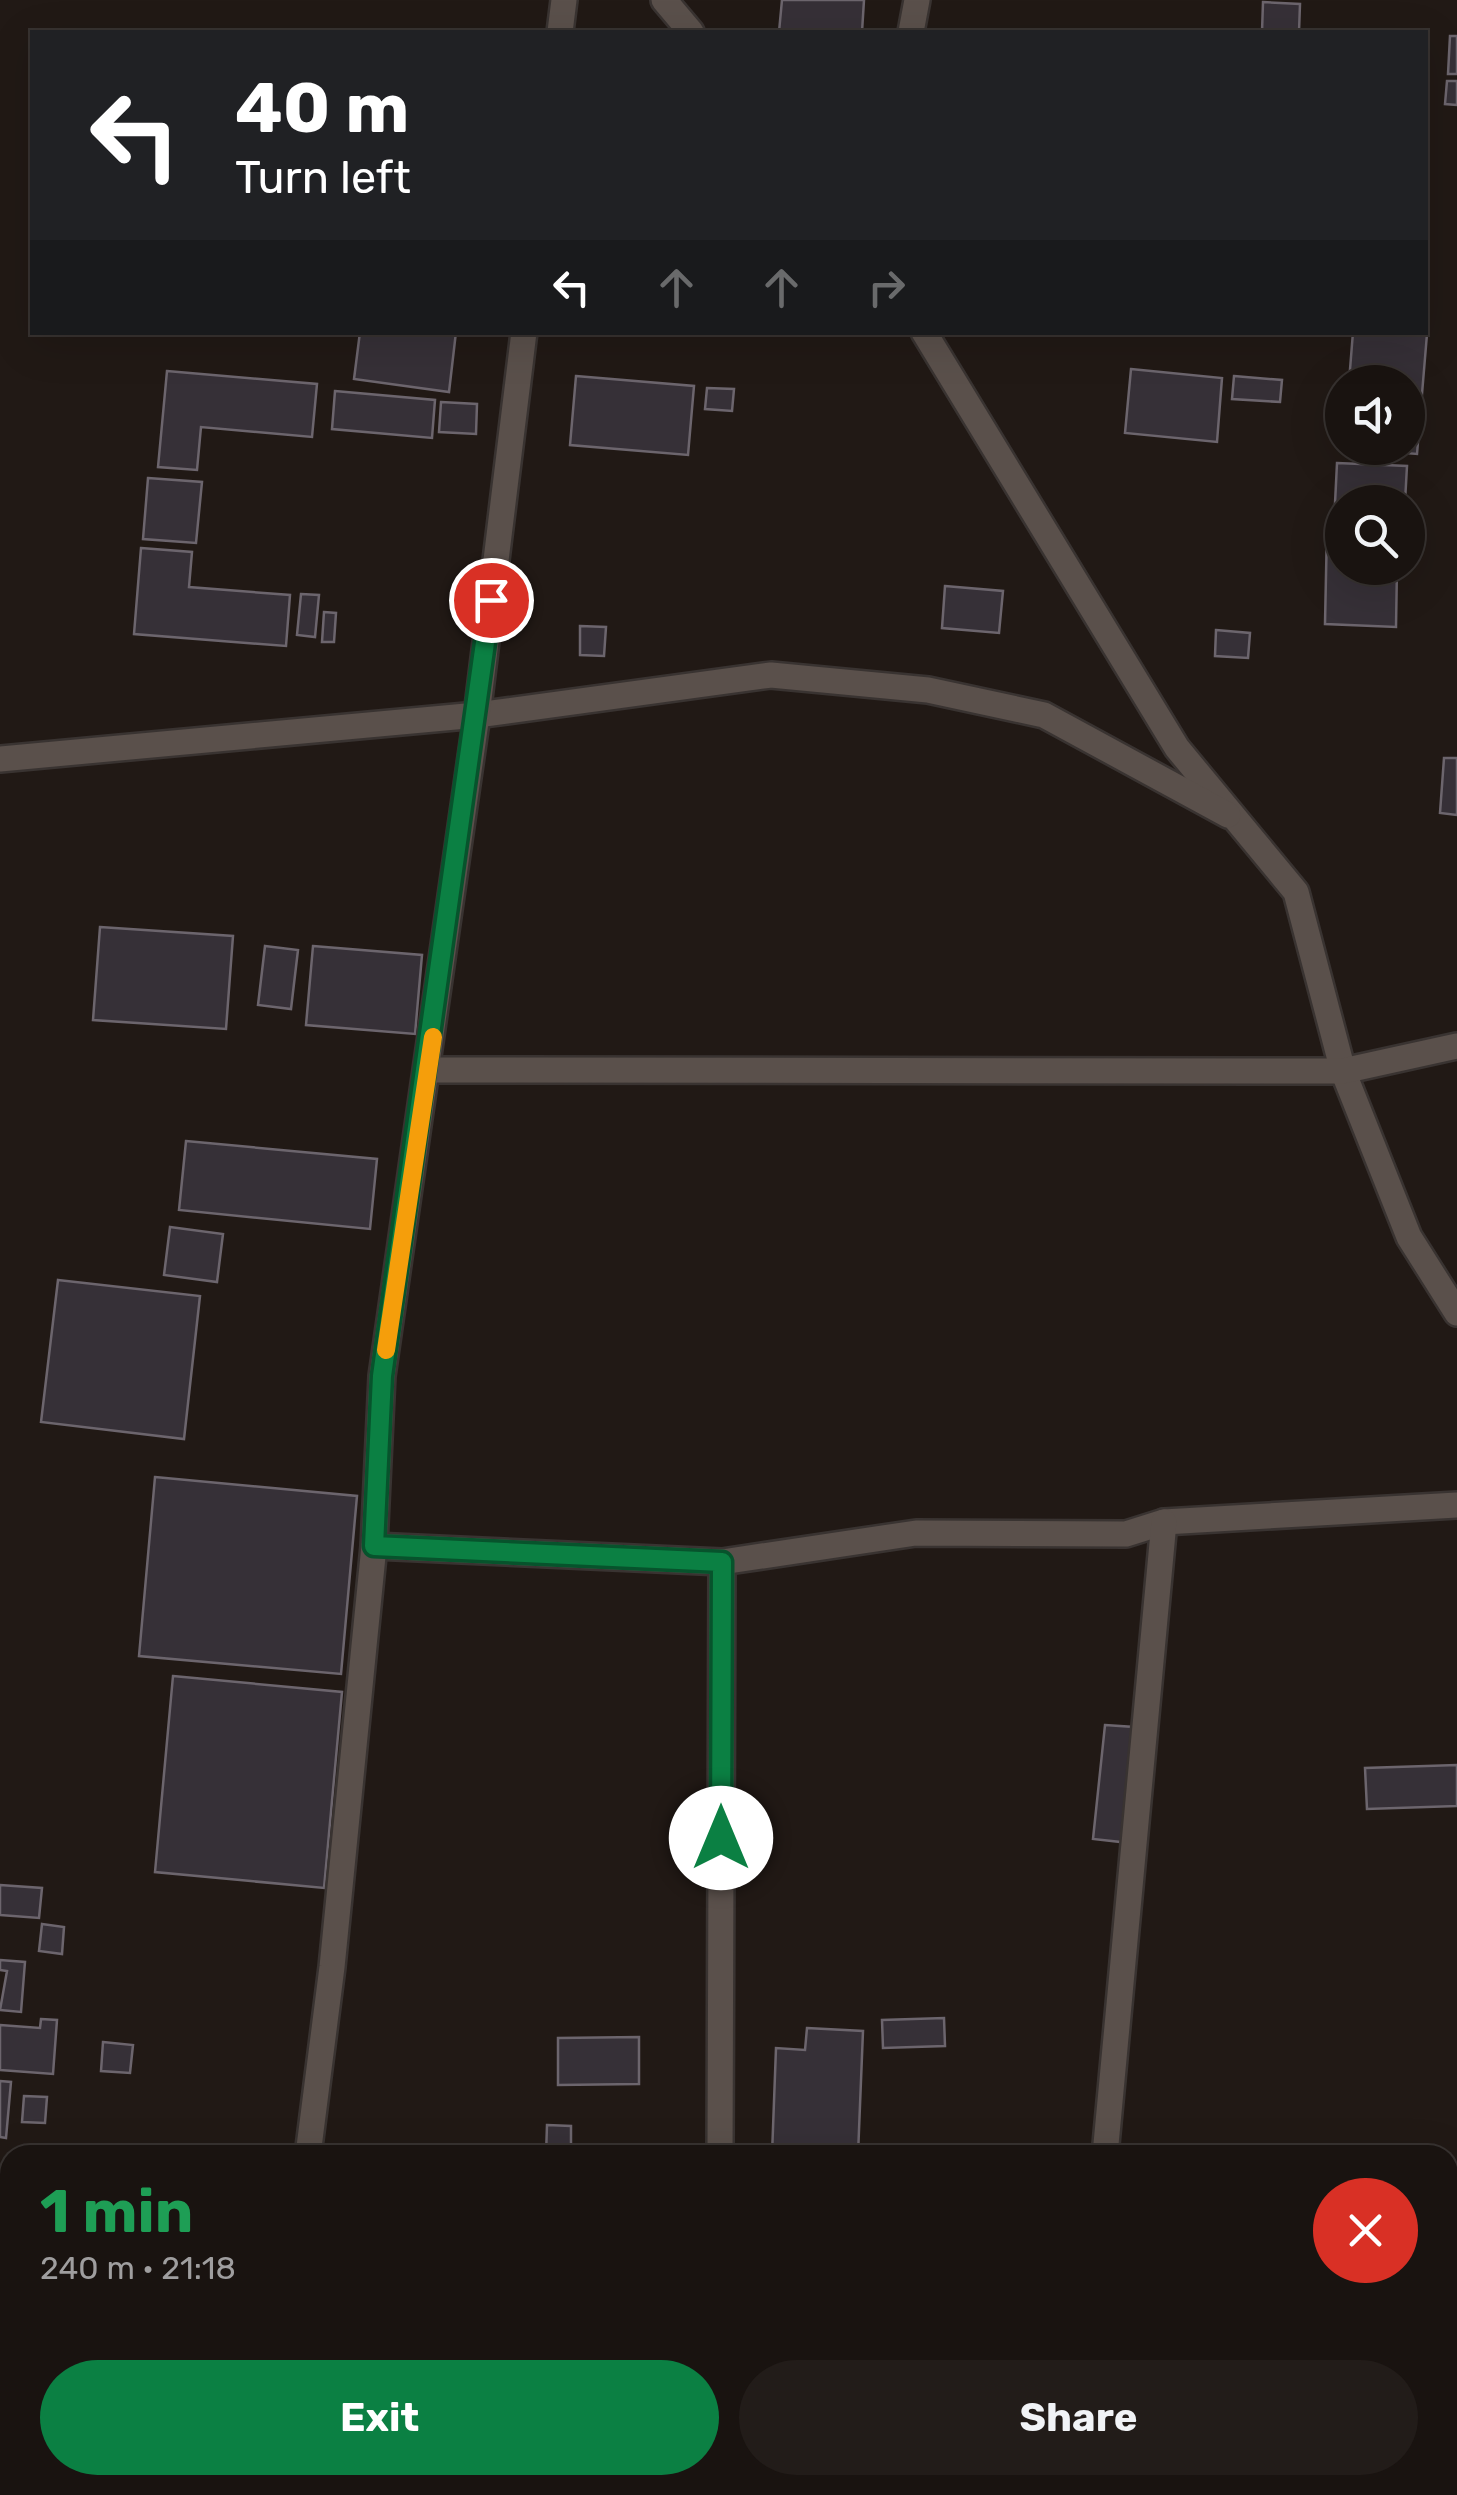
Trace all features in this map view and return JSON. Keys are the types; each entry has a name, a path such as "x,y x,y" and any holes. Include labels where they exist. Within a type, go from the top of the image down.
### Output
{"street":[{"path":"560,30 564,0"},
{"path":"664,0 689,30"},
{"path":"911,30 917,0"},
{"path":"309,2145 332,1967 374,1546 382,1376 477,716 524,335"},
{"path":"926,335 1177,748 1228,815 1296,892 1343,1071 1409,1237 1457,1312"},
{"path":"0,759 477,716 771,675 928,690 1044,715 1228,815"},
{"path":"428,1070 1343,1071 1457,1046"},
{"path":"374,1546 722,1562 916,1532 1126,1534 1164,1522 1457,1504"},
{"path":"1105,2145 1164,1522"},
{"path":"720,2145 722,1562"}],"building":[{"path":"782,0 864,0 862,30 779,30"},
{"path":"1263,2 1300,4 1299,30 1262,30"},
{"path":"1450,36 1457,36 1457,74 1448,74"},
{"path":"1447,81 1457,81 1457,105 1445,104"},
{"path":"360,335 456,335 449,392 354,379"},
{"path":"1353,335 1427,335 1424,365 1350,365"},
{"path":"1131,369 1222,378 1217,442 1125,433"},
{"path":"167,371 317,384 312,437 201,427 197,470 158,467"},
{"path":"576,376 694,386 688,455 570,445"},
{"path":"1234,376 1282,380 1280,402 1232,399"},
{"path":"707,388 734,389 732,411 705,409"},
{"path":"335,391 435,400 432,438 332,429"},
{"path":"441,402 477,404 476,434 439,432"},
{"path":"1337,465 1407,466 1406,485 1336,485"},
{"path":"148,478 202,482 196,543 143,539"},
{"path":"141,548 192,552 189,587 290,595 286,646 134,634"},
{"path":"1326,585 1397,585 1396,627 1325,624"},
{"path":"945,586 1003,591 999,633 942,628"},
{"path":"301,594 319,595 315,637 297,635"},
{"path":"324,612 336,613 334,642 322,642"},
{"path":"580,626 606,627 604,656 580,655"},
{"path":"1216,630 1250,633 1248,658 1215,656"},
{"path":"1444,758 1457,758 1457,815 1440,813"},
{"path":"100,927 233,936 226,1029 93,1020"},
{"path":"265,946 298,950 291,1009 258,1005"},
{"path":"313,946 422,955 415,1034 306,1025"},
{"path":"186,1141 377,1159 370,1229 179,1210"},
{"path":"170,1227 223,1234 217,1282 164,1275"},
{"path":"58,1280 200,1296 184,1439 41,1422"},
{"path":"155,1477 357,1496 341,1674 139,1656"},
{"path":"173,1676 342,1692 324,1888 155,1872"},
{"path":"1105,1725 1134,1727 1121,1842 1093,1839"},
{"path":"1457,1765 1457,1806 1367,1809 1365,1768"},
{"path":"0,1885 42,1888 39,1918 0,1915"},
{"path":"42,1924 64,1927 62,1954 39,1951"},
{"path":"0,1960 25,1962 21,2012 0,2010 7,1971 0,1970"},
{"path":"944,2018 945,2046 883,2048 882,2020"},
{"path":"41,2019 57,2020 53,2074 0,2070 0,2025 40,2028"},
{"path":"807,2028 863,2031 858,2145 772,2145 776,2048 805,2050"},
{"path":"639,2037 639,2084 558,2085 558,2038"},
{"path":"103,2042 133,2045 130,2073 101,2071"},
{"path":"0,2081 11,2082 6,2138 0,2137"},
{"path":"24,2096 47,2097 45,2123 22,2122"},
{"path":"547,2125 571,2126 571,2145 546,2145"}],"slow traffic":[{"path":"386,1350 433,1037"}],"route":[{"path":"491,600 382,1376 374,1546 722,1562 721,1838"}]}
